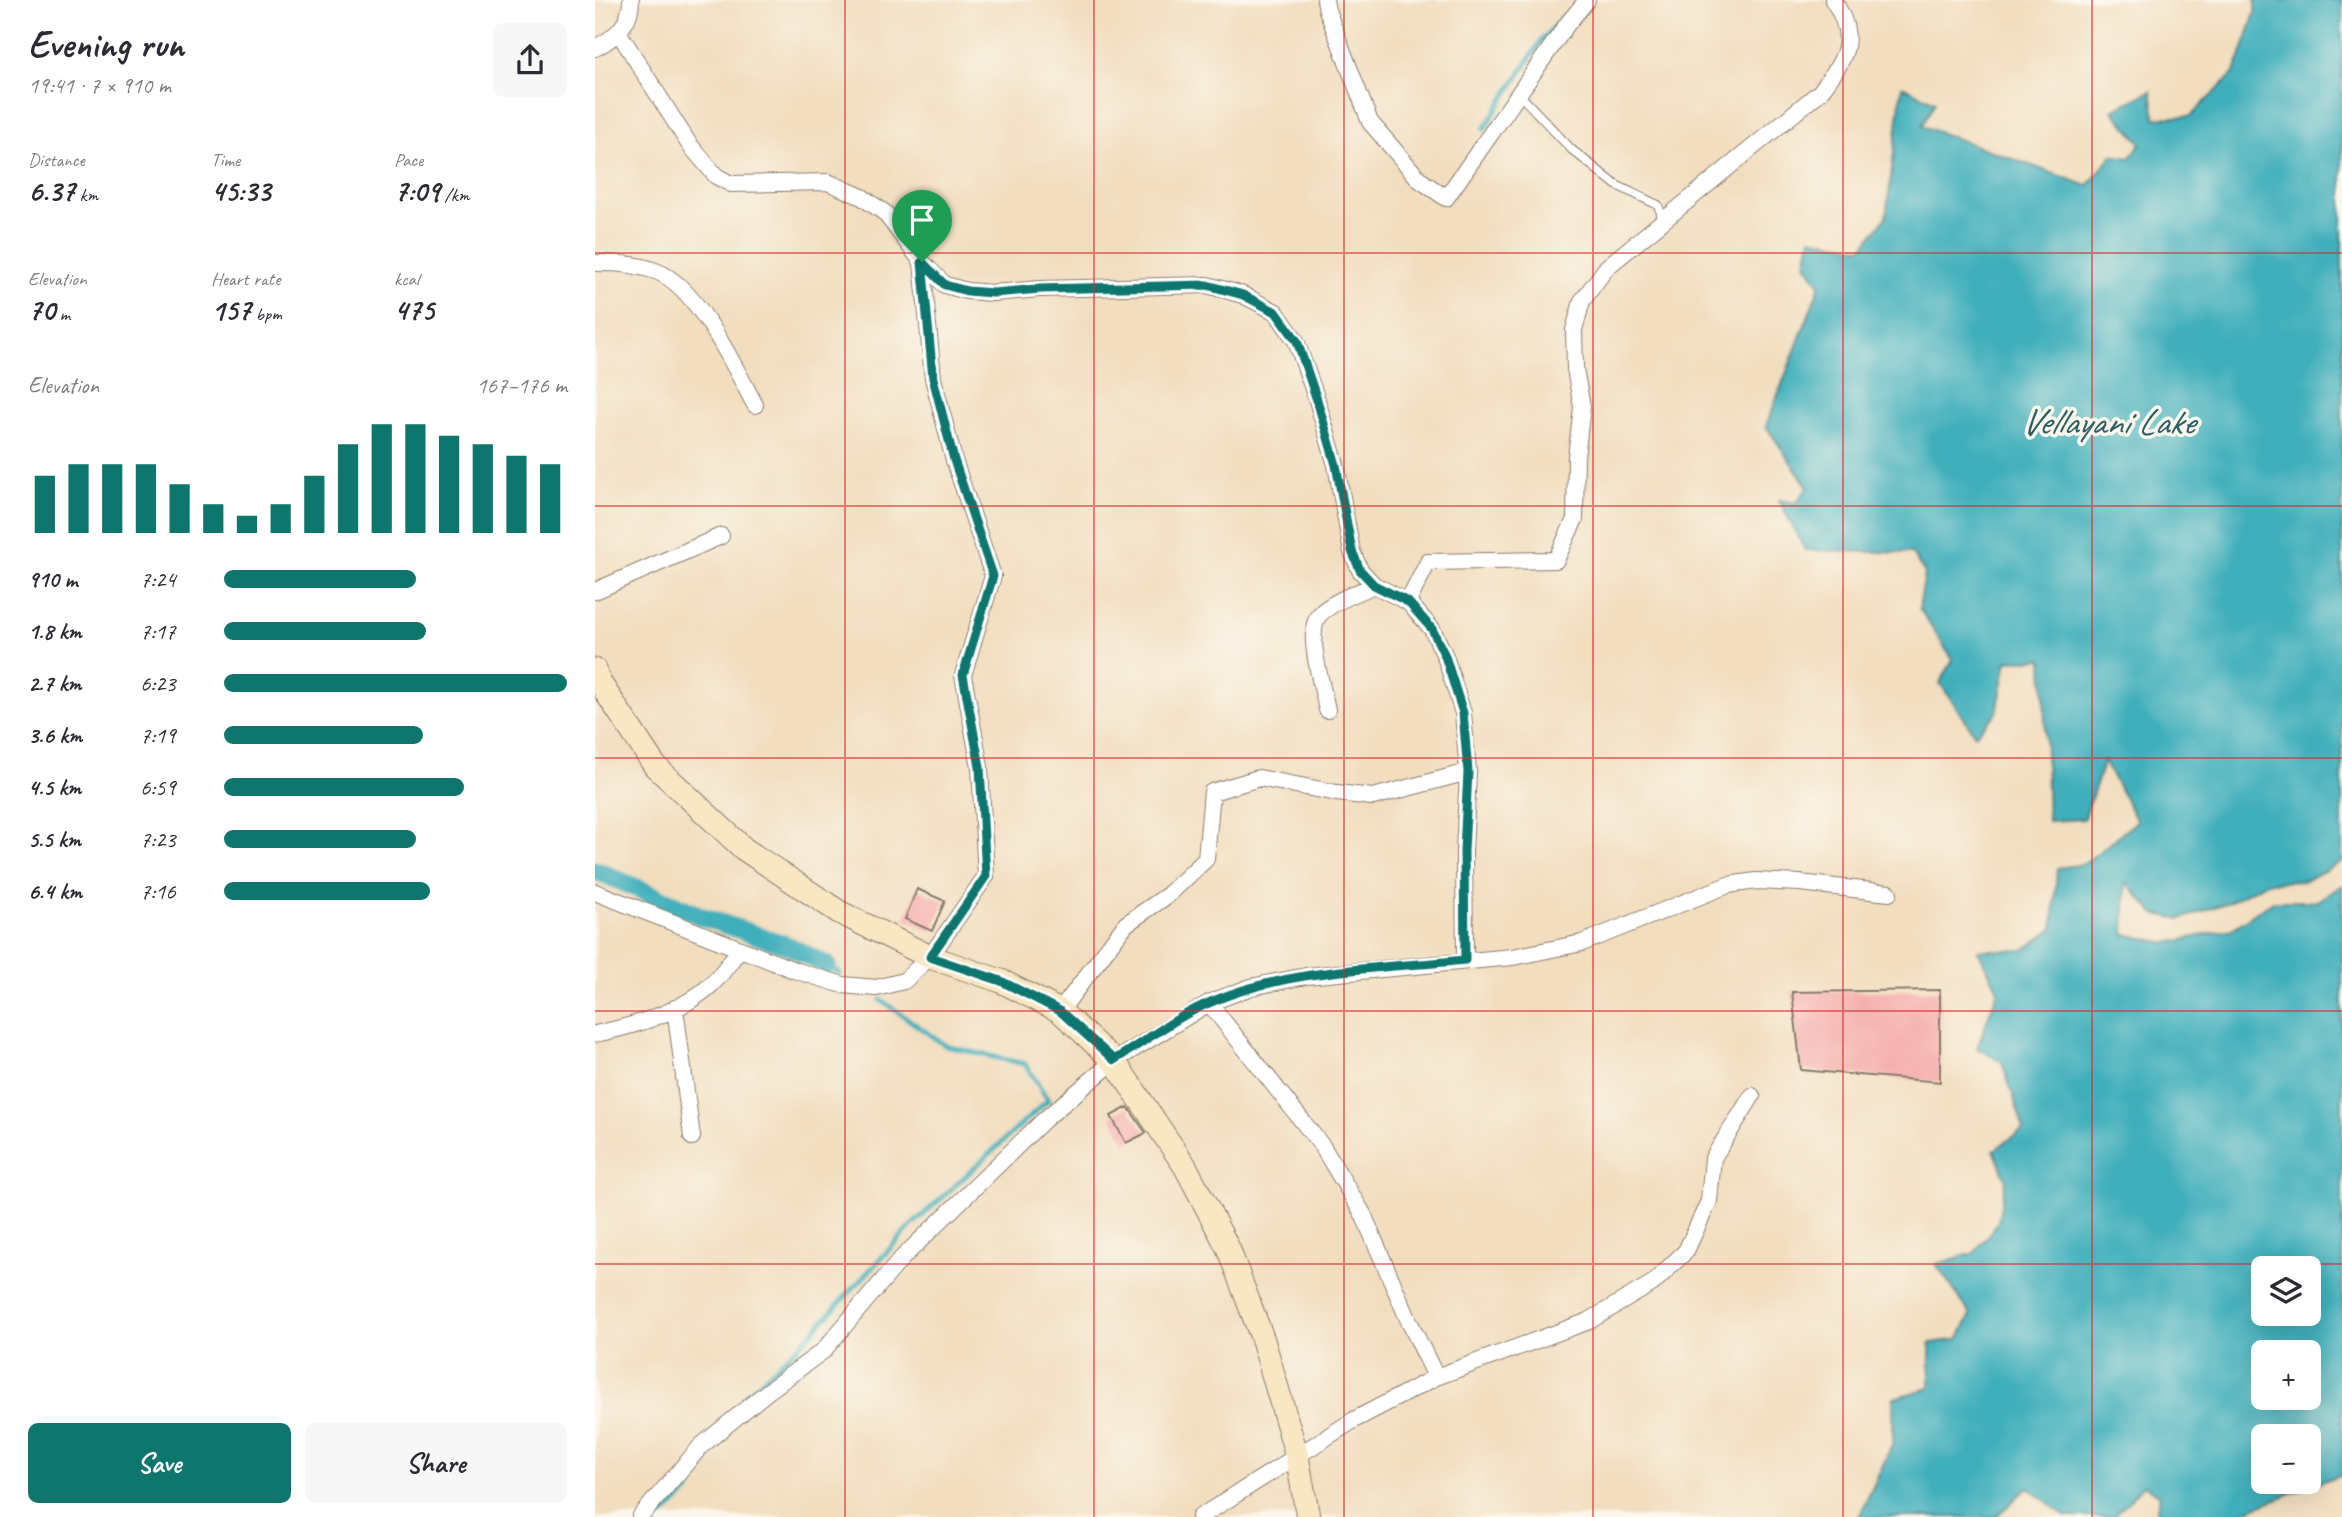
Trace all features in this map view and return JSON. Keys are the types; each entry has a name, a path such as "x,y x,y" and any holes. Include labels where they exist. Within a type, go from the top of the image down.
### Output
{"street":[{"path":"595,48 619,33 626,24 631,0"},
{"path":"1325,0 1370,122 1420,180 1446,198 1568,23 1587,0"},
{"path":"1408,602 1428,562 1556,560 1576,519 1576,457 1582,408 1575,369 1574,330 1582,301 1607,267 1820,92 1842,64 1848,43 1845,24 1833,0"},
{"path":"619,33 689,144 716,176 731,184 828,182 862,197 885,213 922,262 945,285 967,291 993,293 1040,289 1207,285 1243,295 1276,312 1297,341 1317,400 1336,465 1352,551 1365,578 1408,602 1432,629 1445,656 1463,713 1468,772 1464,851 1465,960"},
{"path":"595,892 794,970 843,985 876,988 904,981 930,957 986,876 980,767 963,675 993,576 954,460 933,378 922,262"},
{"path":"595,263 622,263 660,273 684,290 715,332 755,405"},
{"path":"595,590 720,536"},
{"path":"1327,710 1314,644 1317,618 1336,603 1374,585"},
{"path":"595,670 600,683 655,766 744,849 839,912 930,957 1001,981 1060,1011 1114,1060 1185,1167 1228,1248 1263,1340 1297,1455 1308,1517"},
{"path":"1060,1011 1126,924 1168,895 1206,859 1212,792 1259,778 1373,797 1468,772"},
{"path":"640,1517 701,1446 823,1351 902,1258 1045,1119 1114,1060 1209,1003 1251,987 1306,976 1513,957 1582,943 1728,885 1756,881 1800,883 1889,893"},
{"path":"595,1034 675,1009 715,982 740,949"},
{"path":"1209,1003 1322,1146 1363,1214 1436,1377"},
{"path":"675,1009 692,1137"},
{"path":"1200,1517 1354,1420 1436,1377 1589,1321 1653,1283 1686,1251 1709,1200 1713,1158 1752,1096"}],"lane":[{"path":"1519,94 1580,156 1616,185 1658,205 1664,220"}],"water":[{"name":"Vellayani Lake","path":"2255,0 2342,0 2342,862 2304,881 2268,882 2229,902 2181,919 2155,914 2126,882 2124,934 2167,943 2232,929 2273,901 2318,901 2342,885 2342,1474 2321,1482 2321,1424 2251,1424 2251,1494 2289,1494 2229,1517 2156,1513 2160,1495 2144,1484 2114,1517 2066,1517 2028,1487 1996,1517 1859,1517 1893,1443 1893,1398 1930,1388 1930,1343 1958,1339 1971,1315 1936,1264 1974,1253 1998,1222 2006,1179 1994,1150 2024,1129 2002,1062 1977,1048 1998,990 1978,950 2023,950 2053,929 2057,868 2084,864 2137,821 2104,761 2084,819 2048,821 2043,659 2007,661 1997,713 1975,735 1940,683 1953,660 1919,608 1925,573 1911,553 1805,550 1779,500 1796,503 1808,487 1766,426 1820,285 1806,264 1811,238 1862,248 1886,217 1902,86 1935,102 1922,126 2088,186 2112,155 2130,158 2141,143 2112,110 2151,91 2155,118 2191,116 2235,72 2255,13"}],"building":[{"path":"917,889 945,901 932,931 905,919"},
{"path":"1940,990 1940,1082 1801,1070 1792,992"},
{"path":"1128,1107 1146,1133 1126,1143 1111,1116"}],"waterway":[{"path":"1484,129 1541,41 1565,15"},
{"path":"595,870 703,917 789,946 827,965"},
{"path":"827,965 840,973"},
{"path":"746,1395 805,1340 911,1226 1048,1100 1025,1064 946,1046 881,1000"},
{"path":"661,1517 688,1492 713,1450"}],"route":[{"path":"922,262 945,285 967,291 993,293 1040,289 1207,285 1243,295 1276,312 1297,341 1317,400 1336,465 1352,551 1360,570 1374,585 1408,602 1432,629 1445,656 1463,713 1468,772 1464,851 1465,960 1306,976 1251,987 1209,1003 1114,1060 1060,1011 1001,981 930,957 986,876 980,767 963,675 993,576 954,460 933,378 922,262"}]}
